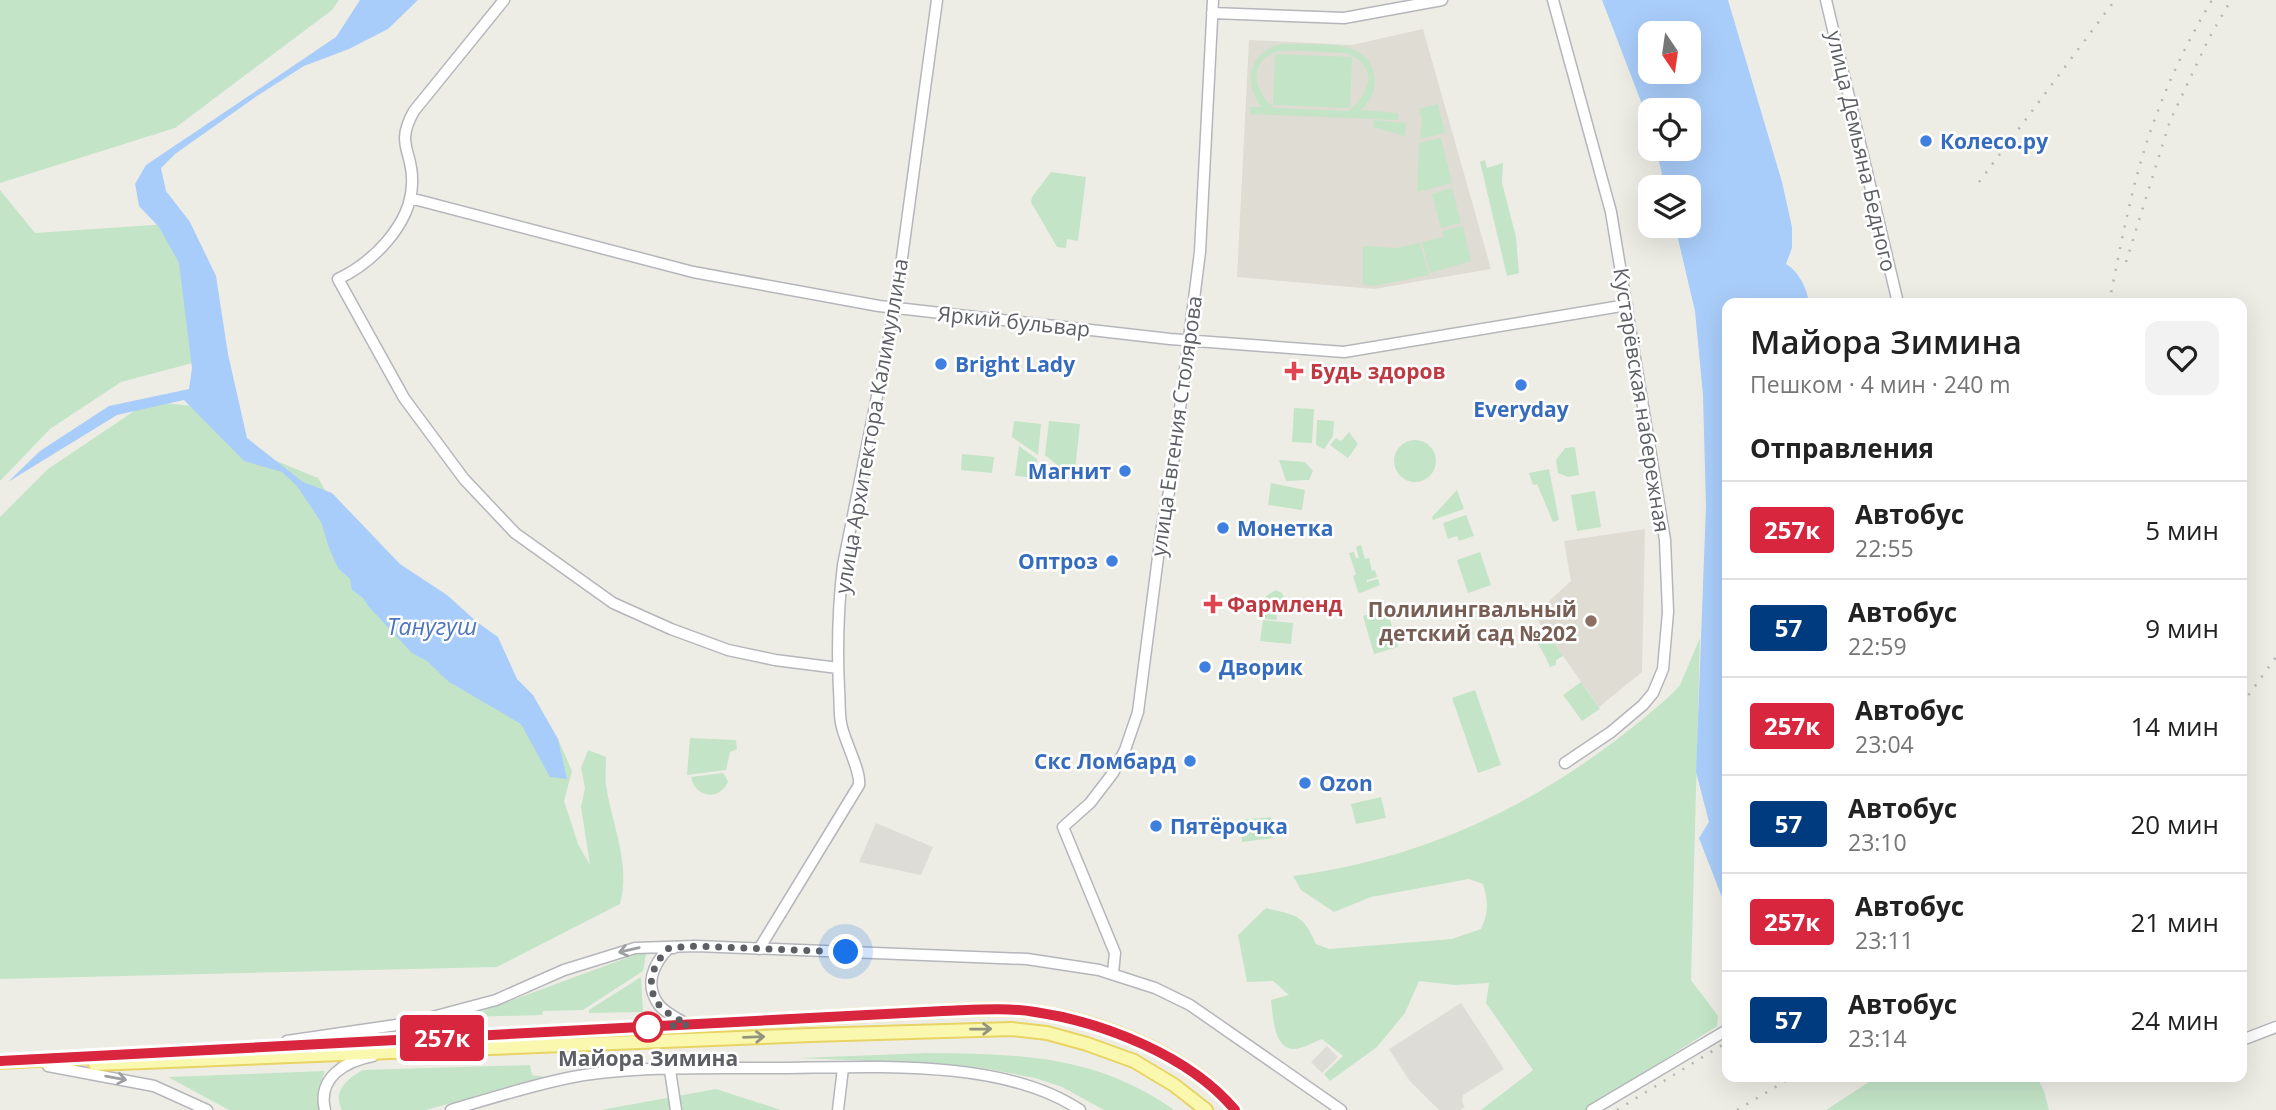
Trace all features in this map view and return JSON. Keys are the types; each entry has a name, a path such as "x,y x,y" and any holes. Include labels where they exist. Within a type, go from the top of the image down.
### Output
{"main road":[{"path":"0,1064 234,1048 943,1011 1032,1011 1083,1022 1137,1042 1203,1079 1235,1110"},
{"path":"0,1064 48,1066 1012,1029 1047,1033 1134,1061 1174,1085 1206,1110"}],"street":[{"path":"504,0 407,122 403,140 412,184 410,198 397,228 377,254 353,272 338,279 404,398 464,479 515,533 613,603 729,650 775,660 838,668"},
{"name":"улица Архитектора Калимуллина","path":"760,949 859,785 859,777 849,753 841,720 838,622 843,565 895,307 937,0"},
{"name":"улица Евгения Столярова","path":"1113,974 1115,953 1063,827 1090,803 1113,773 1125,750 1138,712 1200,250 1213,0"},
{"path":"1212,13 1344,18 1442,0"},
{"name":"Кустарёвская набережная","path":"1553,0 1610,208 1665,540 1668,619 1663,669 1655,690 1643,705 1607,735 1565,763"},
{"name":"улица Демьяна Бедного","path":"1826,0 1897,298"},
{"name":"Яркий бульвар","path":"410,198 693,272 895,307 1189,340 1327,352 1354,351 1627,304"},
{"path":"688,1025 660,1007 652,990 651,977 657,960 669,948 696,946"},
{"path":"234,1048 410,1023 496,1000 564,970 635,948 696,946 1027,958 1113,974 1155,988 1190,1005 1341,1110"},
{"path":"2247,1038 2276,1027"},
{"path":"1592,1110 1722,1033"},
{"path":"325,1110 322,1099 334,1072 351,1062 368,1057 416,1050"},
{"path":"48,1066 154,1086 207,1110"},
{"path":"838,1110 843,1068"},
{"path":"451,1110 575,1077 619,1072 843,1068 967,1072 1006,1079 1039,1089 1080,1110"},
{"path":"670,1070 676,1110"}],"shaded area":[{"path":"1423,29 1491,269 1374,289 1237,277 1249,40 1352,45"},
{"name":"Полилингвальный детский сад №202","path":"1645,529 1642,672 1599,707 1534,615 1571,581 1564,541"},
{"path":"876,823 933,847 921,875 859,862"},
{"path":"1461,1003 1504,1069 1463,1095 1462,1102 1465,1107 1460,1110 1439,1110 1409,1080 1389,1049"},
{"path":"1327,1046 1338,1057 1322,1073 1311,1062"}],"green space":[{"path":"0,0 339,0 332,10 175,128 0,183"},
{"path":"1325,44 1362,54 1370,63 1375,80 1372,95 1361,110 1398,113 1398,120 1250,114 1250,107 1262,107 1252,87 1253,66 1265,51 1275,46","holes":["1287,50 1345,53 1363,64 1368,79 1367,88 1348,111 1274,108 1260,90 1257,81 1260,64 1265,57 1275,52"]},
{"path":"1275,54 1352,57 1350,108 1273,105"},
{"path":"1438,104 1445,133 1420,139 1422,120 1419,109"},
{"path":"1374,120 1406,123 1405,136 1373,127"},
{"path":"1441,138 1452,183 1417,192 1419,143"},
{"path":"1485,160 1487,168 1503,163 1502,183 1516,237 1519,273 1507,276 1480,162"},
{"path":"1051,172 1086,177 1078,241 1067,239 1066,248 1057,247 1031,202"},
{"path":"1452,188 1461,223 1441,228 1432,194"},
{"path":"0,190 35,233 183,223 200,361 121,382 50,429 0,481"},
{"path":"1463,226 1471,261 1430,273 1422,242 1443,237 1442,231"},
{"path":"1420,243 1429,275 1373,286 1363,284 1363,246 1396,248"},
{"path":"149,401 226,410 257,453 318,478 375,573 558,739 572,771 564,801 578,844 590,865 581,807 585,788 581,768 588,750 606,757 606,785 622,859 623,889 620,904 497,967 0,979 0,517 48,469"},
{"path":"1294,408 1314,409 1312,443 1292,442"},
{"path":"1317,420 1334,421 1333,436 1324,449 1316,445"},
{"path":"1014,421 1041,424 1038,455 1012,437"},
{"path":"1049,421 1080,424 1075,470 1061,468 1045,455"},
{"path":"1349,432 1358,444 1348,458 1330,445 1336,438 1341,441"},
{"path":"1415,440 1430,446 1436,461 1430,476 1415,482 1400,476 1394,461 1400,446"},
{"path":"1019,446 1037,459 1035,478 1015,476"},
{"path":"1575,447 1579,475 1568,477 1558,473 1556,460 1565,448"},
{"path":"962,454 994,457 992,473 961,470"},
{"path":"1279,460 1305,462 1313,471 1309,480 1286,481"},
{"path":"1549,469 1559,520 1553,522 1537,484 1533,485 1529,473"},
{"path":"1271,483 1305,490 1302,510 1268,505"},
{"path":"1457,490 1464,509 1433,520 1432,517"},
{"path":"1595,491 1601,527 1577,531 1571,495"},
{"path":"1466,515 1474,536 1459,541 1457,536 1448,539 1443,523"},
{"path":"1361,545 1365,559 1369,558 1372,571 1375,570 1377,577 1367,582 1378,579 1380,585 1360,593 1353,576 1356,574 1349,553 1354,552 1356,558 1359,558 1356,547"},
{"path":"1480,552 1491,585 1468,593 1457,560"},
{"path":"1276,590 1282,593 1285,599 1282,605 1276,608 1277,620 1264,619 1266,596"},
{"path":"1387,609 1398,647 1374,654 1363,616"},
{"path":"1263,620 1293,623 1291,644 1260,641"},
{"path":"1543,628 1563,656 1556,660 1556,665 1550,667 1530,632"},
{"path":"1700,638 1691,980 1718,1016 1717,1026 1585,1110 1481,1110 1533,1070 1486,1003 1489,983 1454,985 1419,981 1405,1013 1377,1047 1330,1081 1324,1074 1343,1056 1322,1039 1297,1049 1282,1043 1275,1030 1271,1000 1289,995 1273,981 1247,982 1238,935 1266,908 1297,917 1307,926 1316,944 1329,949 1452,939 1481,929 1487,906 1483,884 1469,879 1371,897 1334,912 1301,890 1293,876 1347,867 1449,836 1543,790 1630,729 1672,694 1680,685"},
{"path":"1581,682 1600,709 1582,721 1563,695"},
{"path":"1475,690 1501,765 1478,773 1452,698"},
{"path":"690,738 736,740 737,749 730,752 726,770 687,775"},
{"path":"722,773 728,782 719,792 713,794 702,793 693,784 691,777"},
{"path":"1381,797 1386,818 1356,824 1351,804"},
{"path":"1271,817 1273,838 1242,842 1240,820"},
{"path":"637,954 646,954 643,971 583,1010 543,1011 542,1015 467,1017"},
{"path":"641,977 643,1012 589,1013 589,1010"},
{"path":"928,1053 1026,1057 1056,1061 1116,1078 1174,1110 1104,1110 1062,1087 1035,1078 977,1067 799,1058"},
{"path":"530,1065 532,1075 545,1077 426,1110 342,1110 339,1103 343,1086 363,1070"},
{"path":"325,1071 320,1090 321,1110 229,1110 168,1077"},
{"path":"1869,1082 2039,1082 2049,1110 1826,1110"},
{"path":"716,1089 781,1110 601,1110"}],"water":[{"name":"Танугуш","path":"360,0 418,0 388,29 349,49 304,66 175,154 161,168 166,191 190,222 216,276 228,354 247,438 303,482 332,493 400,564 447,595 498,637 517,679 533,695 558,739 567,779 550,777 521,724 449,682 427,661 412,653 363,598 352,590 350,579 338,568 321,522 297,486 282,472 244,461 184,400 117,415 8,482 40,451 109,406 189,389 192,368 179,263 159,227 139,206 135,184 146,165 336,37"},
{"path":"1602,0 1728,0 1782,182 1792,227 1792,248 1786,264 1802,281 1808,298 1722,298 1722,897 1699,838 1709,822 1696,772 1706,506 1703,395 1695,311 1678,238 1701,238 1701,175 1662,175 1659,161 1701,161 1701,98 1640,98"}],"railway":[{"path":"1979,182 2115,0"},
{"path":"2110,298 2129,208 2148,139 2175,71 2212,0"},
{"path":"2126,262 2170,121 2209,38 2231,0"},
{"path":"2247,697 2276,657"},
{"path":"1617,1110 1722,1045"},
{"path":"1737,1110 1784,1082"}],"bus line":[{"name":"257к","path":"0,1061 943,1011 1032,1011 1072,1018 1137,1042 1203,1079 1235,1110"}],"place":[{"name":"Колесо.ру","path":"1926,141"},
{"name":"Bright Lady","path":"941,364"},
{"name":"Будь здоров","path":"1294,371"},
{"name":"Everyday","path":"1521,385"},
{"name":"Магнит","path":"1125,471"},
{"name":"Монетка","path":"1223,528"},
{"name":"Оптроз","path":"1112,561"},
{"name":"Фармленд","path":"1213,604"},
{"name":"Полилингвальный детский сад №202","path":"1591,621"},
{"name":"Дворик","path":"1205,667"},
{"name":"Скс Ломбард","path":"1190,761"},
{"name":"Ozon","path":"1305,783"},
{"name":"Пятёрочка","path":"1156,826"},
{"name":"Майора Зимина","path":"648,1027"}],"route":[{"path":"648,1027 688,1025 660,1007 652,990 651,977 657,960 669,948 696,946 846,952"}]}
